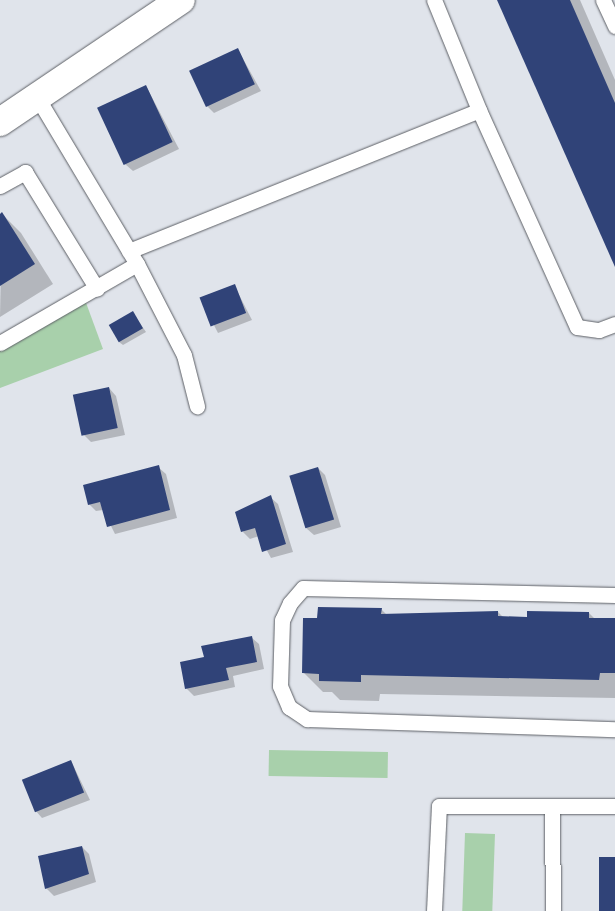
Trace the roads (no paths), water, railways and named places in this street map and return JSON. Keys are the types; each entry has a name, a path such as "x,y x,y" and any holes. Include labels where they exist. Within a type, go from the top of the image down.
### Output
{"street":[{"path":"0,122 181,0"}],"lane":[{"path":"434,0 479,110 577,327 599,330 615,324"},
{"path":"603,0 615,26"},
{"path":"37,96 133,258 184,355 197,406"},
{"path":"0,342 97,289 133,258 479,110"},
{"path":"0,186 25,172 97,289"},
{"path":"615,595 303,588 282,620 280,686 290,706 307,719 615,729"},
{"path":"434,911 439,806 615,806"},
{"path":"552,806 553,911"}]}
